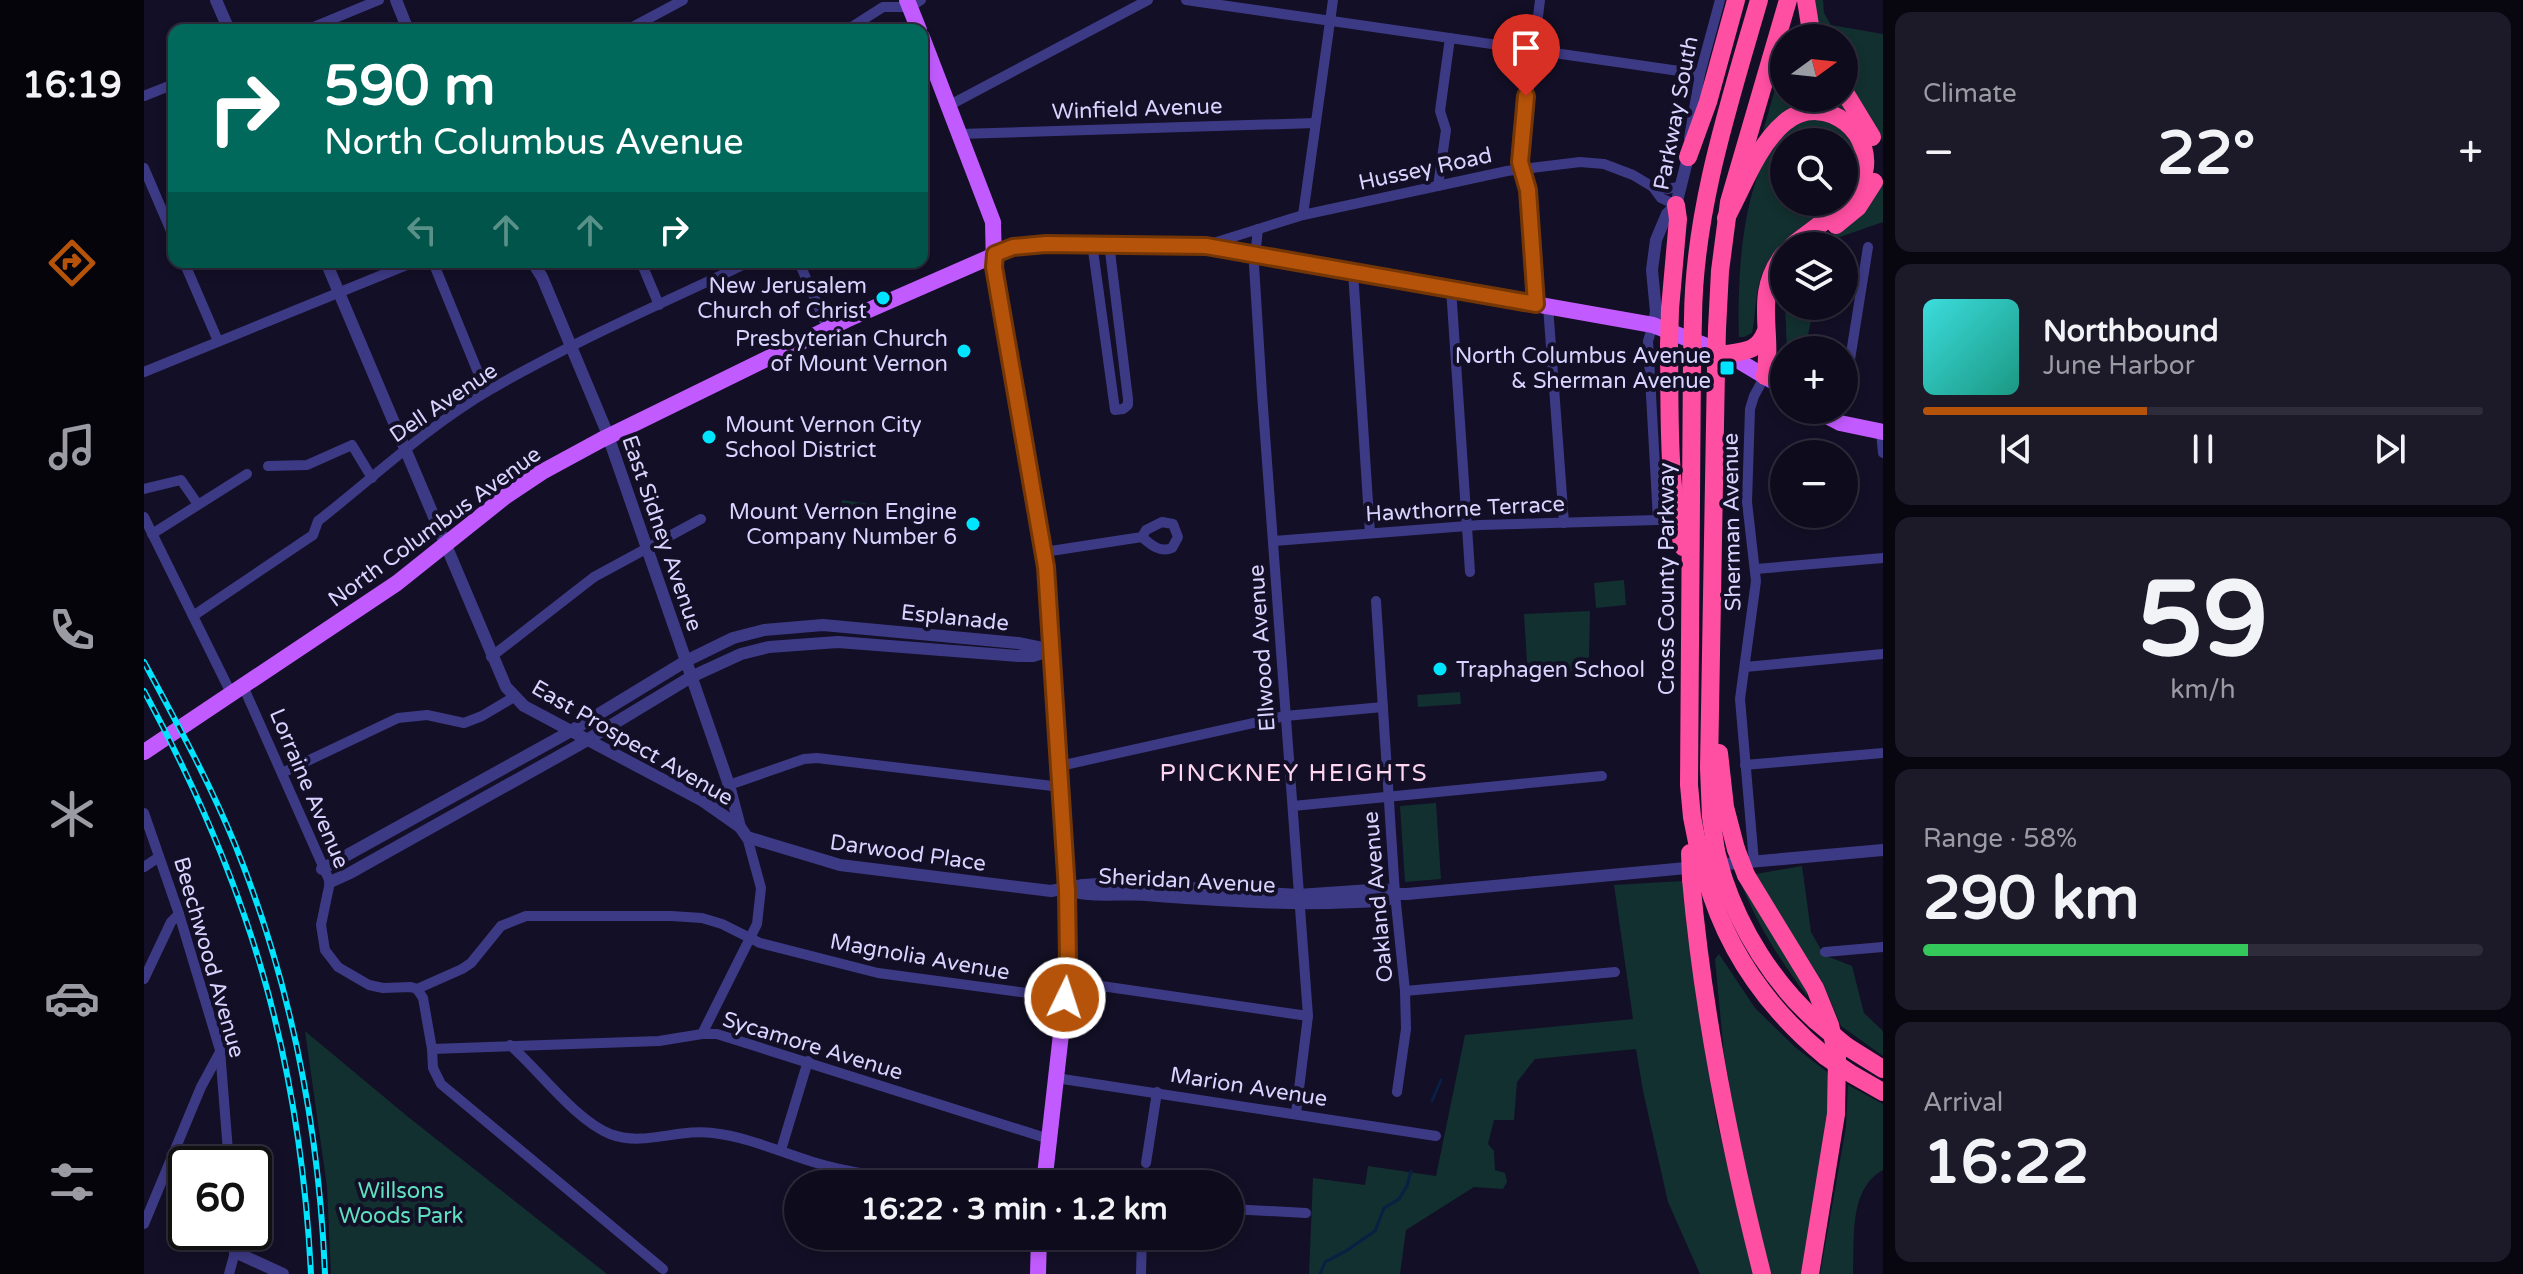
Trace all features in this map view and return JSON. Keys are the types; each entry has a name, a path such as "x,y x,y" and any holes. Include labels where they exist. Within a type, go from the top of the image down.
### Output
{"highway":[{"path":"1688,157 1708,102 1736,0"},
{"name":"Cross County Parkway","path":"1759,0 1703,212 1694,273 1690,800 1707,878 1725,934 1750,976 1788,1023 1825,1056 1883,1092"},
{"name":"Cross County Parkway","path":"1702,852 1709,784 1722,361 1717,329 1718,287 1726,218 1738,166 1788,0"},
{"path":"1806,0 1810,24"},
{"path":"1726,218 1764,148 1783,124 1793,116 1810,111 1838,115 1849,123 1862,143 1866,158 1862,180 1843,204 1809,232"},
{"path":"1826,232 1858,207 1868,195 1876,173 1877,156 1873,139 1857,112"},
{"path":"1676,205 1678,219 1670,309 1670,414 1677,523 1690,573"},
{"path":"1765,376 1767,285 1770,280"},
{"path":"1765,376 1776,358 1776,320"},
{"path":"1722,361 1753,349 1765,333"},
{"path":"1711,703 1725,807 1736,849 1815,988 1830,1025 1837,1056 1836,1114 1810,1274"},
{"path":"1702,852 1707,878 1703,981 1720,1093 1762,1274"},
{"name":"Cross County Parkway","path":"1707,878 1738,913 1765,963 1794,1000 1846,1046 1883,1069"}],"main road":[{"path":"913,2 918,24"},
{"path":"928,53 993,222 994,267 1044,552 1067,890 1066,990 1046,1170"},
{"name":"North Columbus Avenue","path":"144,752 397,583 525,483 609,436 828,329 1013,247 1100,243 1206,246 1451,288 1653,325 1722,361 1770,379"},
{"path":"1858,423 1882,432"},
{"path":"1038,1274 1039,1250"}],"street":[{"path":"216,0 226,24"},
{"path":"321,24 379,0"},
{"path":"396,0 406,24"},
{"path":"638,24 683,0"},
{"path":"948,106 1148,0"},
{"path":"1186,0 1700,74"},
{"path":"1303,215 1333,0"},
{"path":"1540,0 1520,162 1528,190 1564,523"},
{"name":"Parkway South","path":"1653,325 1656,312 1652,279 1654,250 1667,214 1676,205 1688,157 1689,131 1700,74 1720,0"},
{"path":"854,24 880,3 913,2"},
{"path":"1438,186 1446,130 1440,111 1450,38"},
{"path":"144,96 168,86"},
{"name":"Winfield Avenue","path":"959,134 1315,123"},
{"name":"Hussey Road","path":"1206,246 1303,215 1522,169 1596,163 1623,170 1653,187 1668,189 1681,186"},
{"path":"144,168 168,224"},
{"name":"Hussey Road","path":"1653,187 1661,198 1676,205"},
{"name":"Ellwood Avenue","path":"1258,229 1255,254 1262,394 1308,1016 1296,1113"},
{"path":"1100,243 1128,399 1128,405 1119,409 1100,243"},
{"path":"1854,336 1868,247"},
{"path":"187,268 218,341"},
{"name":"East Prospect Avenue","path":"329,268 506,687 524,706 703,801 743,832"},
{"path":"144,372 399,268"},
{"path":"435,268 486,392"},
{"name":"East Sidney Avenue","path":"536,268 609,436 743,832"},
{"path":"644,268 659,305"},
{"name":"Dell Avenue","path":"193,616 313,535 318,521 405,450 486,392 737,268"},
{"path":"802,268 828,329"},
{"path":"1353,271 1370,533"},
{"path":"1451,288 1470,572"},
{"name":"Hawthorne Terrace","path":"1274,541 1466,526 1658,520 1648,341 1653,325"},
{"name":"Sherman Avenue","path":"1750,869 1740,699 1756,592 1756,569 1746,481 1750,409 1765,376"},
{"path":"1882,432 1883,453"},
{"path":"268,466 307,465 352,445 372,478"},
{"path":"152,534 247,474"},
{"path":"144,489 181,480 197,503"},
{"name":"Lorraine Avenue","path":"144,517 193,616 282,773 330,882 322,914 321,937 325,950 338,967 369,985 417,989"},
{"path":"491,657 594,577 701,519"},
{"path":"1044,552 1142,537"},
{"path":"1756,569 1883,558"},
{"name":"Oakland Avenue","path":"1376,601 1395,894 1405,991 1406,1029 1397,1092"},
{"name":"Esplanade","path":"322,869 571,731 686,661 733,638 802,625 867,628 1018,643 1052,650"},
{"name":"Esplanade","path":"330,882 587,739 691,677 741,654 769,647 815,642 1019,656 1033,656 1052,650"},
{"path":"1745,667 1883,654"},
{"path":"282,773 398,718 427,715 464,723 514,697"},
{"path":"1060,766 1285,716 1383,707"},
{"path":"1745,765 1883,753"},
{"path":"703,801 724,794 729,785 804,759 817,758 1061,787"},
{"path":"1293,806 1602,776"},
{"name":"Beechwood Avenue","path":"144,813 179,914 220,1050 228,1146"},
{"path":"702,1034 757,924 761,888 743,832"},
{"name":"Darwood Place","path":"743,832 840,865 987,885 1067,890"},
{"name":"Sheridan Avenue","path":"1067,890 1083,885 1115,883 1298,900 1385,889 1395,894 1750,869 1883,850"},
{"path":"144,867 159,857"},
{"path":"144,979 171,922 179,914"},
{"name":"Magnolia Avenue","path":"417,989 471,963 501,926 526,916 702,918 722,924 750,939 878,973 1308,1016"},
{"path":"1825,952 1883,947"},
{"path":"1405,991 1615,972"},
{"path":"417,989 423,998 433,1068 441,1084 663,1269"},
{"name":"Sycamore Avenue","path":"510,1045 659,1041 717,1034 1049,1139"},
{"path":"432,1049 510,1045 588,1122 612,1135 640,1140 710,1132 849,1170"},
{"path":"144,1224 201,1087 220,1050"},
{"path":"781,1150 808,1061"},
{"name":"Marion Avenue","path":"1056,1078 1436,1136"},
{"path":"1146,1163 1157,1092"},
{"path":"1244,1210 1306,1213"},
{"path":"1141,1274 1142,1250"},
{"path":"229,1274 235,1252 283,1274"}],"green space":[{"path":"1815,0 1823,0 1824,13 1830,24 1818,24"},
{"path":"1858,30 1883,34 1883,142 1858,98"},
{"path":"1770,107 1770,112 1790,112 1783,116 1763,131"},
{"path":"1814,118 1835,123 1839,128 1789,128"},
{"path":"1770,150 1770,216 1817,216 1796,232 1770,232 1770,260 1759,284 1752,333 1739,337 1741,257 1759,171"},
{"path":"1883,180 1883,222 1854,232 1836,232 1858,216 1870,204"},
{"path":"1786,320 1811,320 1808,336 1786,336"},
{"path":"842,500 878,505 876,521 839,516"},
{"path":"1624,580 1626,605 1596,608 1594,583"},
{"path":"1590,611 1589,657 1565,676 1528,679 1524,614"},
{"path":"1460,692 1461,704 1418,707 1417,695"},
{"path":"1436,803 1441,879 1405,882 1400,806"},
{"path":"1802,866 1811,932 1824,955 1852,966 1864,1013 1883,1031 1883,1056 1841,1026 1822,981 1767,897 1756,874"},
{"path":"1683,881 1696,992 1717,1122 1755,1274 1700,1274 1668,1202 1636,1049 1535,1059 1517,1082 1514,1120 1494,1120 1488,1144 1494,1151 1495,1170 1505,1173 1507,1182 1503,1189 1474,1187 1406,1230 1400,1274 1309,1274 1313,1178 1365,1185 1368,1166 1436,1176 1465,1035 1633,1019 1614,885"},
{"path":"1741,883 1807,984 1807,996 1770,942"},
{"path":"1719,954 1755,1008 1795,1047 1827,1072 1833,1095 1807,1274 1769,1274 1724,1054 1715,959"},
{"name":"Willsons Woods Park","path":"305,1031 607,1274 331,1274 327,1187"},
{"path":"1848,1085 1883,1104 1883,1170 1864,1189 1859,1202 1854,1231 1853,1274 1820,1274 1846,1127"}],"waterway":[{"path":"1432,1101 1441,1080"},
{"path":"1320,1274 1325,1262 1375,1231 1384,1208 1399,1199 1407,1186 1411,1171"}],"railway":[{"path":"144,662 226,823 272,951 287,1004 309,1110 325,1274"},
{"path":"144,691 181,762 212,832 240,902 262,972 281,1044 295,1118 311,1274"}],"place":[{"name":"New Jerusalem Church of Christ","path":"883,298"},
{"name":"Presbyterian Church of Mount Vernon","path":"964,351"},
{"name":"North Columbus Avenue & Sherman Avenue","path":"1727,368"},
{"name":"Mount Vernon City School District","path":"709,437"},
{"name":"Mount Vernon Engine Company Number 6","path":"973,524"},
{"name":"Traphagen School","path":"1440,669"}],"district":[{"name":"PINCKNEY HEIGHTS","path":"1294,773"}],"route":[{"path":"1065,998 1069,934 1049,596 1038,511 994,267 995,254 1013,247 1046,244 1206,246 1536,304 1528,190 1520,162 1526,96"}]}
